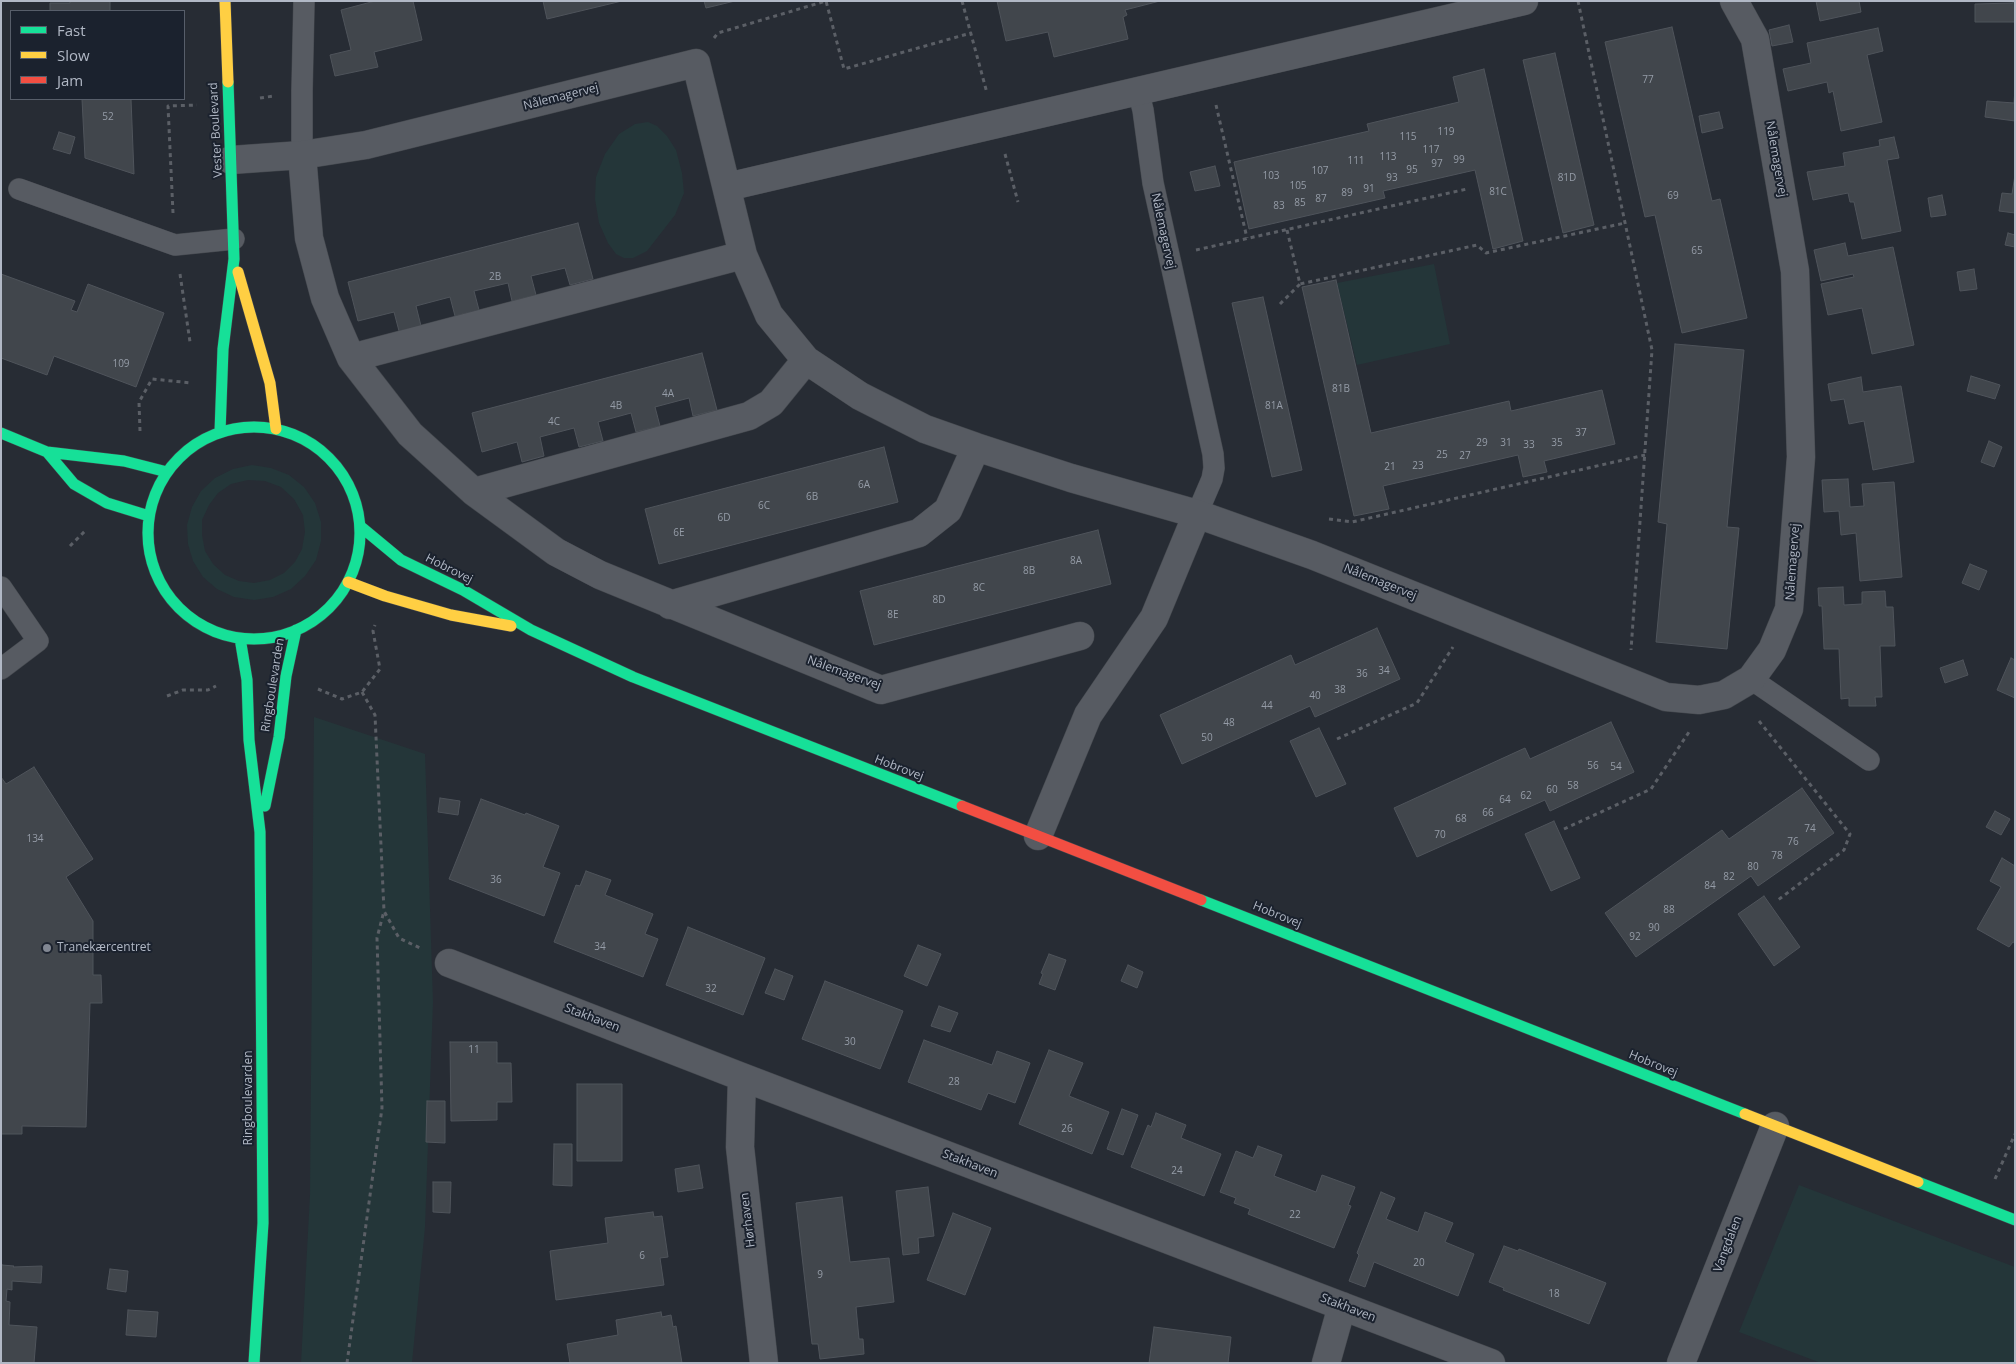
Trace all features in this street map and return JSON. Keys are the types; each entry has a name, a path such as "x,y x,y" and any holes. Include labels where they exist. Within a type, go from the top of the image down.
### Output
{"main road":[{"name":"Vester Boulevard","path":"220,432 223,349 234,249 225,1"},
{"name":"Vester Boulevard","path":"234,249 270,383 276,429"},
{"path":"248,427 276,429 302,438 325,454 343,475 355,500 360,526 358,555 348,582 339,597 327,610 296,630 268,638 240,638 207,629 180,609 160,582 149,550 149,516 156,493 167,472 182,455 200,442 220,432 248,427"},
{"path":"1,433 47,452 124,461 167,472"},
{"path":"47,452 74,484 107,503 149,516"},
{"name":"Hobrovej","path":"360,526 401,560 463,590 531,630 633,677 2015,1220"},
{"name":"Hobrovej","path":"348,582 384,596 451,615 531,630"},
{"name":"Ringboulevarden","path":"260,832 278,737 286,676 296,630"},
{"name":"Ringboulevarden","path":"240,638 247,680 249,740 260,832 263,1223 254,1363"}],"street":[{"path":"727,187 1524,1"},
{"name":"Nålemagervej","path":"231,160 302,155 366,145 696,63 743,255 769,315 806,360 860,396 925,429 1071,478 1197,514 1312,555 1666,697 1699,700 1724,695 1742,684 1772,650 1790,610 1801,457 1795,270 1755,39 1734,1"},
{"name":"Nålemagervej","path":"302,155 310,238 325,298 352,358 410,434 474,492 556,552 600,575 670,605 881,690 1080,636"},
{"path":"352,358 743,255"},
{"path":"474,492 749,416 771,403 806,360"},
{"path":"670,605 919,533 948,510 976,447"},
{"name":"Nålemagervej","path":"1038,836 1088,715 1154,618 1197,514"},
{"name":"Stakhaven","path":"449,963 1491,1363"},
{"name":"Hørhaven","path":"742,1077 740,1147 764,1363"},
{"name":"Vangdalen","path":"1681,1363 1775,1126"},
{"path":"1326,1363 1342,1306"}],"lane":[{"name":"Nålemagervej","path":"302,155 304,1"},
{"name":"Nålemagervej","path":"1138,91 1143,110 1153,183 1168,256 1213,454 1214,468 1212,479 1197,514"},
{"path":"19,190 175,245 234,249"},
{"path":"1,587 38,640 1,669"},
{"path":"1742,684 1869,760"}],"path":[{"path":"696,63 718,33 826,1 844,68 971,33"},
{"path":"962,1 1018,202"},
{"path":"1578,1 1652,350 1629,683"},
{"path":"1209,75 1247,238"},
{"path":"191,347 175,245 168,106 228,104 302,91"},
{"path":"1168,256 1466,190"},
{"path":"1280,304 1300,284 1476,245 1486,253 1626,223"},
{"path":"1287,230 1300,284"},
{"path":"1329,519 1352,522 1645,455"},
{"path":"286,676 311,674 318,691 342,699 362,692 380,669 373,631 384,596"},
{"path":"1337,739 1417,703 1471,619"},
{"path":"167,696 183,690 208,690 221,683 247,680"},
{"path":"1742,684 1850,834 1844,850 1778,900"},
{"path":"347,1363 382,1108 377,938 384,911 375,715 362,692"},
{"path":"1564,829 1651,789 1690,730 1699,700"},
{"path":"384,911 399,938 449,963"},
{"path":"1982,1208 2015,1134"}],"shaded area":[{"path":"648,122 657,126 667,136 676,150 682,173 684,193 675,215 647,251 633,258 624,258 616,254 608,243 599,223 595,199 596,177 605,154 619,134 635,124"},
{"path":"1434,264 1450,344 1357,365 1337,283"},
{"path":"252,465 271,468 289,475 304,487 315,503 321,522 321,541 316,560 305,576 291,589 273,597 254,600 234,597 217,589 203,577 193,561 188,544 187,525 192,507 201,491 215,478 233,469","holes":["248,480 265,481 281,487 294,499 303,515 305,532 302,549 295,562 284,573 270,580 254,583 239,581 225,575 213,564 205,551 202,520 209,505 218,493 231,484"]},
{"path":"314,717 425,754 433,1002 425,1227 412,1363 301,1363 310,1195"},
{"path":"1799,1185 2015,1267 2015,1363 1821,1363 1739,1332"}],"building":[{"path":"70,1 110,1 110,10 50,10 50,3 70,3"},
{"path":"375,1 413,1 422,40 374,52 378,67 335,76 330,55 351,50 341,10"},
{"path":"543,1 622,1 547,19"},
{"path":"704,1 735,1 706,8"},
{"path":"997,1 1160,1 1125,10 1127,15 1123,17 1128,39 1054,57 1048,32 1006,41"},
{"path":"1816,1 1859,1 1861,12 1820,21"},
{"path":"2015,1 2015,22 1975,22 1975,4 2013,3"},
{"path":"1789,25 1793,42 1772,46 1769,30"},
{"path":"1672,27 1712,201 1720,199 1747,318 1682,333 1655,215 1645,217 1605,42"},
{"path":"1878,28 1883,51 1867,55 1882,122 1841,131 1833,91 1829,93 1827,82 1788,91 1783,69 1811,63 1807,43"},
{"path":"1555,53 1594,225 1563,233 1523,60"},
{"path":"1484,69 1523,241 1493,249 1475,170 1383,191 1385,198 1249,229 1234,162 1369,131 1367,124 1459,102 1453,77"},
{"path":"2015,88 2015,121 1985,117 1987,101 2014,103"},
{"path":"82,100 131,100 134,174 85,158"},
{"path":"1719,112 1723,128 1702,133 1699,116"},
{"path":"59,132 75,137 70,154 53,149"},
{"path":"1894,137 1899,158 1887,160 1901,231 1862,239 1854,202 1850,202 1848,193 1813,200 1807,172 1845,166 1843,153 1880,146 1879,140"},
{"path":"1215,166 1220,186 1195,191 1190,172"},
{"path":"2015,175 2015,213 1999,211 2002,193 2012,194"},
{"path":"1942,195 1946,215 1931,217 1928,198"},
{"path":"578,223 593,279 570,285 565,268 531,276 536,295 512,301 508,283 474,291 479,310 455,316 450,297 416,306 421,326 399,331 394,312 358,321 348,282"},
{"path":"2008,233 2015,235 2015,247 2005,245"},
{"path":"1845,243 1848,256 1893,247 1914,345 1872,354 1862,308 1828,315 1821,284 1854,277 1853,274 1821,281 1814,250"},
{"path":"1974,269 1977,289 1960,291 1957,272"},
{"path":"1,274 75,301 71,310 77,312 88,284 164,313 136,387 54,356 47,375 1,358"},
{"path":"1336,280 1371,433 1509,401 1511,411 1602,390 1615,444 1544,461 1547,472 1523,477 1518,455 1383,486 1389,509 1354,516 1302,287"},
{"path":"1263,297 1302,470 1272,477 1232,303"},
{"path":"1675,344 1744,350 1727,527 1739,528 1727,649 1656,642 1667,524 1658,522"},
{"path":"702,353 717,410 693,416 689,398 655,407 660,426 636,432 631,413 598,422 603,441 579,447 574,428 540,437 544,456 522,462 517,442 482,452 472,413"},
{"path":"1971,376 2000,385 1995,399 1967,391"},
{"path":"1861,377 1863,392 1901,386 1914,462 1873,470 1864,421 1849,424 1844,399 1831,401 1828,384"},
{"path":"1989,441 2002,447 1994,467 1981,462"},
{"path":"884,447 898,502 659,564 645,509"},
{"path":"1848,479 1850,507 1864,506 1862,484 1894,482 1902,577 1860,581 1856,533 1841,535 1839,511 1824,512 1822,480"},
{"path":"1098,530 1111,584 874,645 860,591"},
{"path":"1970,564 1987,571 1979,590 1962,583"},
{"path":"1843,587 1844,605 1862,604 1862,592 1885,591 1886,607 1893,607 1895,646 1880,646 1882,697 1875,697 1876,706 1849,706 1849,698 1841,699 1839,649 1824,649 1822,606 1819,606 1818,588"},
{"path":"1377,628 1400,679 1315,717 1310,706 1182,764 1160,715 1291,655 1295,665"},
{"path":"2011,658 2015,660 2015,698 1997,690"},
{"path":"1963,660 1968,675 1945,683 1940,668"},
{"path":"1611,722 1634,772 1550,811 1545,800 1417,857 1394,808 1525,748 1530,759"},
{"path":"1319,728 1346,784 1316,797 1290,741"},
{"name":"Tranekærcentret","path":"34,767 93,859 66,877 93,921 93,975 101,975 102,1003 90,1003 86,1127 22,1126 22,1134 1,1134 1,777 6,784"},
{"path":"1802,788 1834,833 1758,886 1751,876 1636,957 1605,913 1722,830 1729,839"},
{"path":"440,798 460,801 458,815 438,812"},
{"path":"481,799 559,826 543,867 560,873 544,916 449,879"},
{"path":"1995,811 2010,819 2001,835 1986,827"},
{"path":"1554,821 1580,878 1551,891 1525,834"},
{"path":"2002,858 2015,866 2015,943 2013,942 2009,947 1977,929 2001,887 1990,881"},
{"path":"586,871 611,880 605,895 653,914 645,934 658,939 643,977 554,942 576,885 580,886"},
{"path":"1764,896 1800,947 1774,966 1738,914"},
{"path":"688,927 765,958 743,1015 666,985"},
{"path":"918,945 941,954 927,986 904,976"},
{"path":"1049,954 1066,960 1055,990 1039,984 1043,974 1041,973"},
{"path":"1128,965 1143,972 1137,988 1121,981"},
{"path":"775,969 793,976 784,1000 765,993"},
{"path":"825,981 903,1011 880,1069 802,1039"},
{"path":"939,1006 958,1013 950,1032 931,1026"},
{"path":"924,1040 992,1065 997,1051 1030,1063 1015,1103 988,1093 981,1110 908,1082"},
{"path":"450,1042 497,1042 497,1063 511,1063 512,1102 497,1102 497,1120 451,1121"},
{"path":"1049,1050 1083,1063 1069,1096 1109,1112 1092,1154 1019,1124"},
{"path":"577,1084 622,1084 622,1161 577,1161"},
{"path":"427,1101 445,1101 445,1143 426,1142"},
{"path":"1122,1109 1138,1115 1123,1155 1107,1149"},
{"path":"1156,1113 1186,1125 1181,1138 1221,1154 1204,1196 1131,1167 1148,1125 1151,1127"},
{"path":"554,1144 572,1144 572,1186 553,1185"},
{"path":"1258,1146 1282,1155 1274,1176 1316,1192 1322,1175 1355,1187 1348,1205 1351,1206 1334,1248 1248,1214 1250,1209 1234,1203 1236,1198 1220,1192 1236,1151 1253,1158"},
{"path":"699,1165 703,1188 678,1192 675,1169"},
{"path":"433,1182 451,1182 450,1213 433,1212"},
{"path":"928,1187 934,1236 918,1238 919,1253 903,1255 896,1191"},
{"path":"1381,1192 1395,1198 1386,1219 1418,1232 1425,1212 1453,1223 1445,1242 1474,1254 1458,1296 1374,1262 1365,1287 1349,1281 1359,1255 1357,1253"},
{"path":"842,1197 850,1262 889,1258 894,1302 856,1307 859,1339 863,1339 864,1354 820,1359 818,1344 812,1344 796,1203"},
{"path":"653,1212 654,1217 662,1216 668,1257 660,1258 664,1285 556,1300 550,1251 608,1243 605,1218"},
{"path":"953,1213 991,1228 965,1295 927,1280"},
{"path":"1504,1246 1518,1251 1519,1249 1606,1283 1589,1324 1503,1290 1504,1288 1489,1282"},
{"path":"1,1262 2,1265 13,1267 42,1266 41,1283 12,1281 12,1290 7,1289 6,1301 10,1302 9,1325 37,1327 34,1363 1,1363"},
{"path":"110,1269 128,1271 126,1292 107,1289"},
{"path":"128,1310 158,1312 156,1337 126,1335"},
{"path":"661,1312 662,1317 671,1315 673,1327 676,1326 682,1363 570,1363 567,1344 618,1335 616,1320"},
{"path":"1154,1327 1231,1337 1228,1363 1149,1363"}],"traffic: fast":[{"path":"220,432 223,349 234,259 228,82"},
{"path":"254,427 275,429 294,435 313,445 329,458 342,474 352,493 358,512 360,533 358,554 352,573 342,592 329,608 313,621 294,631 275,637 254,639 233,637 214,631 195,621 179,608 166,592 156,573 150,554 148,533 150,512 156,493 166,474 179,458 195,445 214,435 233,429 254,427"},
{"path":"1,433 47,452 124,461 167,472"},
{"path":"47,452 74,484 107,503 149,516"},
{"path":"360,526 401,560 463,590 531,630 633,677 962,806"},
{"path":"265,806 279,737 286,676 296,630"},
{"path":"240,638 247,680 249,740 260,832 263,1223 254,1363"},
{"path":"1201,900 1745,1114"},
{"path":"1918,1182 2015,1220"}],"traffic: slow":[{"path":"225,1 228,82"},
{"path":"238,272 270,383 276,429"},
{"path":"348,582 385,596 451,615 511,626"},
{"path":"1745,1114 1918,1182"}],"traffic: jam":[{"path":"962,806 1201,900"}],"place":[{"name":"Tranekærcentret","path":"47,948"}]}
